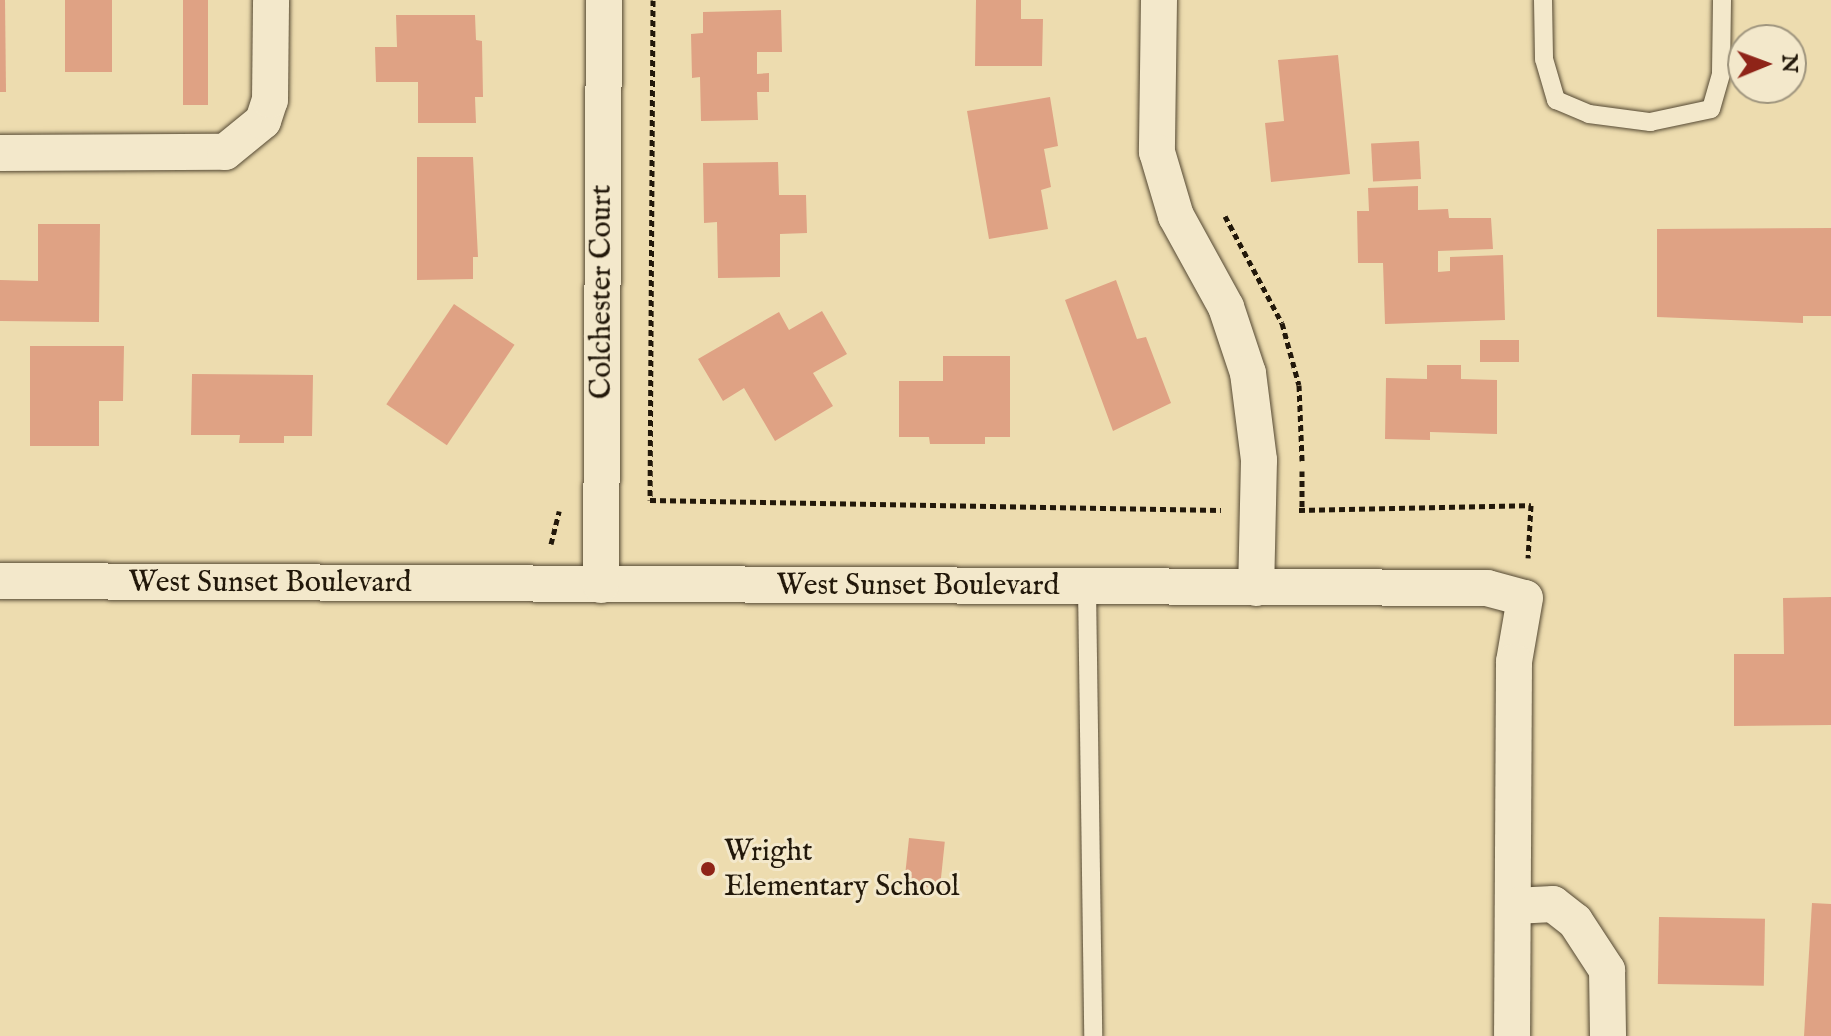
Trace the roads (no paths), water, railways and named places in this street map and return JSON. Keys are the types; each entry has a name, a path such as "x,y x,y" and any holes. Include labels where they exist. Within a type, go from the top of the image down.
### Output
{"street":[{"path":"0,153 225,152 263,121 270,100 271,0"},
{"name":"Colchester Court","path":"601,585 604,0"},
{"path":"1159,0 1157,152 1176,216 1226,307 1248,373 1259,460 1256,588"},
{"name":"West Sunset Boulevard","path":"0,581 1487,588 1525,598 1514,662 1514,906"},
{"path":"1512,1036 1514,906 1553,904 1575,921 1607,970 1608,1036"}],"lane":[{"path":"1543,0 1544,59 1556,100 1589,114 1650,122 1711,109 1721,73 1722,0"},
{"path":"1087,587 1093,1036"}],"place":[{"name":"Wright Elementary School","path":"708,869"}]}
